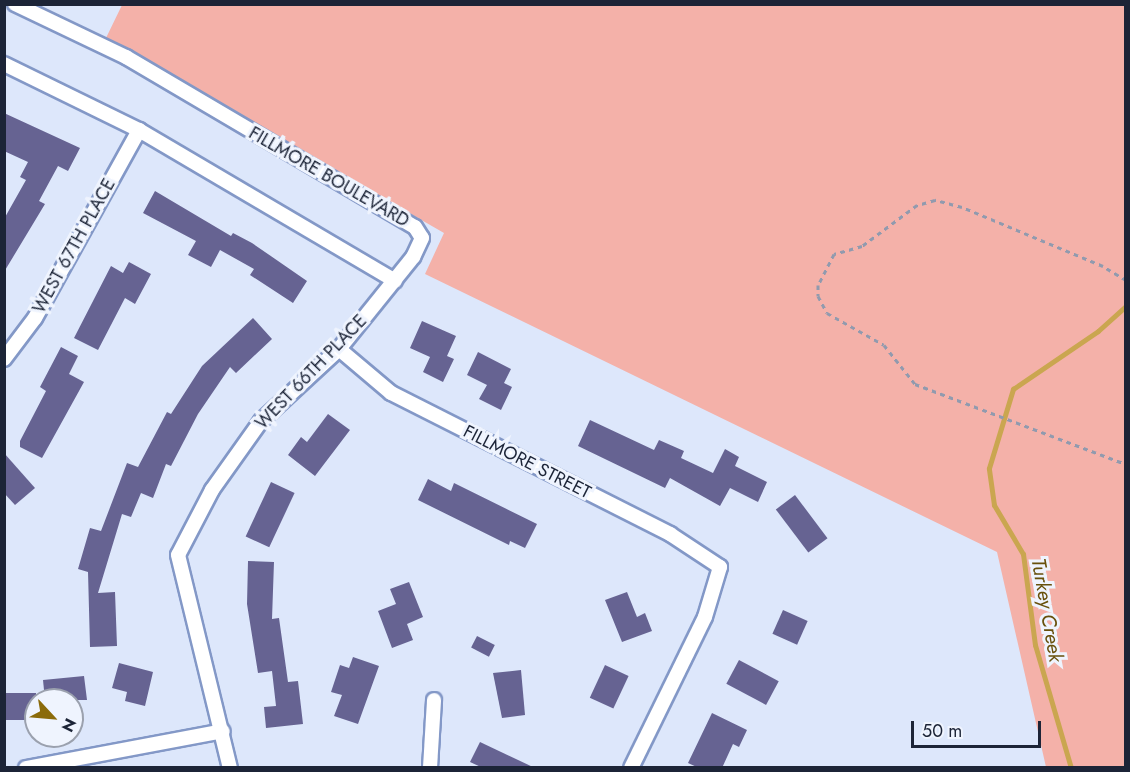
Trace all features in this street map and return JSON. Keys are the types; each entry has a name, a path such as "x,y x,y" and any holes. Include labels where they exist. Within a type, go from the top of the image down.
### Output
{"street":[{"name":"FILLMORE BOULEVARD","path":"15,4 126,57 415,227 422,238 413,257 394,281"},
{"path":"4,64 138,130 394,281"},
{"name":"WEST 67TH PLACE","path":"4,359 35,318 138,130"},
{"name":"WEST 66TH PLACE","path":"230,768 223,731 178,555 212,490 261,421 339,349 394,281"},
{"name":"FILLMORE STREET","path":"339,349 391,393 670,534 720,567 705,617 631,768"},
{"path":"430,768 434,700"},
{"path":"26,768 223,731"}],"path":[{"path":"1125,280 1119,274 962,207 934,200 917,205 862,246 834,254 818,285 818,296 827,313 878,340 915,384 1125,464"}],"shaded area":[{"path":"122,5 1125,5 1125,767 1046,767 997,552 425,274 444,233 106,38"}],"building":[{"path":"4,113 80,148 68,171 58,166 39,201 45,204 4,272 4,219 26,180 20,177 28,162 4,151"},
{"path":"155,191 231,236 233,233 252,243 307,281 293,303 250,275 254,269 220,250 211,267 188,255 196,241 143,213"},
{"path":"129,262 151,274 135,304 125,298 98,350 74,338 111,266 123,273"},
{"path":"253,318 272,339 236,373 230,367 198,414 171,466 166,464 153,498 141,493 131,517 122,514 98,593 115,592 117,646 90,647 88,572 78,569 90,528 101,531 127,463 138,467 167,412 171,414 202,366"},
{"path":"422,321 456,336 447,356 454,359 443,382 423,372 430,357 410,348"},
{"path":"61,347 78,356 69,374 84,382 42,458 20,447 20,441 46,391 40,387"},
{"path":"478,352 511,369 504,383 512,387 501,410 479,399 487,385 467,375"},
{"path":"328,414 350,430 315,476 288,455 301,437 307,442"},
{"path":"590,420 654,450 659,440 684,451 681,458 713,473 725,449 739,457 735,466 767,482 758,502 730,488 720,506 670,478 665,488 578,446"},
{"path":"4,453 35,488 15,505 4,493"},
{"path":"428,479 451,491 454,483 537,524 525,548 510,541 509,545 418,500"},
{"path":"271,482 295,493 269,547 246,536"},
{"path":"795,495 827,538 808,553 776,509"},
{"path":"248,561 274,562 272,619 279,618 288,682 298,681 303,724 266,728 264,707 276,706 272,671 258,673 247,604"},
{"path":"409,582 423,617 407,624 413,640 392,648 378,611 396,604 390,589"},
{"path":"627,592 637,617 645,613 652,631 622,642 605,600"},
{"path":"783,610 808,621 797,645 772,634"},
{"path":"477,636 495,645 489,657 471,648"},
{"path":"353,657 379,666 358,724 334,716 342,695 331,692 340,665 349,668"},
{"path":"739,660 779,681 766,705 726,684"},
{"path":"119,663 153,672 145,706 125,701 127,692 112,688"},
{"path":"605,665 629,676 613,709 590,698"},
{"path":"521,670 525,715 502,718 493,673"},
{"path":"84,676 87,700 84,700 84,688 44,688 43,680"},
{"path":"4,693 24,693 24,720 4,720"},
{"path":"712,713 747,730 739,747 733,744 722,768 699,768 688,763"},
{"path":"480,742 535,768 483,768 470,762"}],"waterway":[{"name":"Turkey Creek","path":"1071,768 1035,645 1023,554 994,505 989,468 1013,389 1098,331 1126,306"}]}
